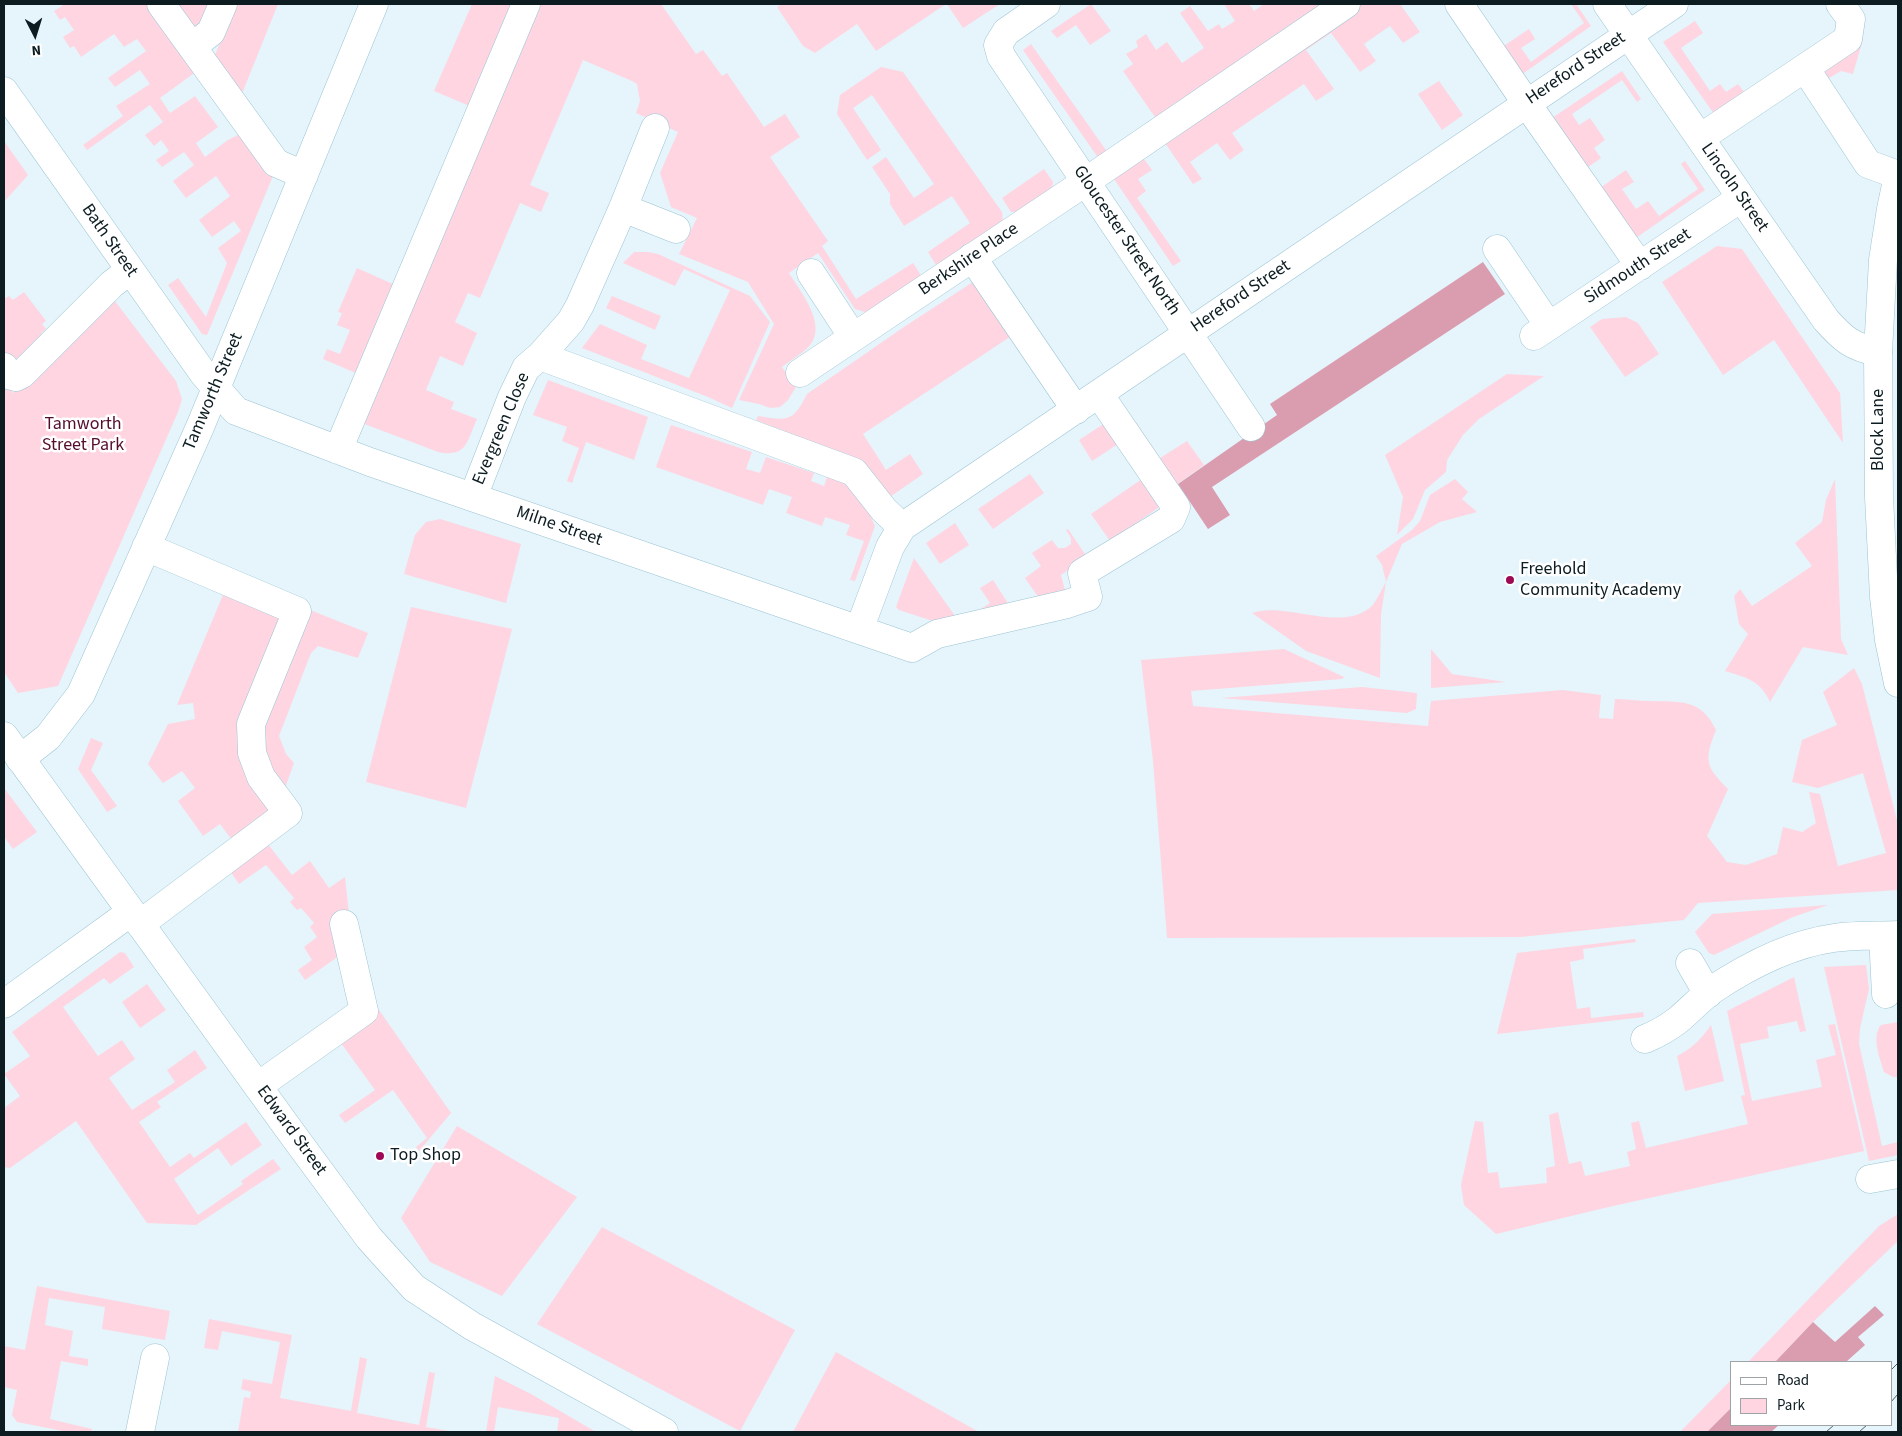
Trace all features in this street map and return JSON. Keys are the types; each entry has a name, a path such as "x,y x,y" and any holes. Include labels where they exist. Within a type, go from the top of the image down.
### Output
{"street":[{"path":"161,4 276,163 304,174"},
{"path":"192,47 211,32 223,4"},
{"name":"Tamworth Street","path":"20,759 48,737 81,694 216,389 374,4"},
{"path":"338,450 526,4"},
{"name":"Gloucester Street North","path":"1046,4 1006,32 998,45 1001,56 1251,427"},
{"name":"Berkshire Place","path":"800,373 1346,4"},
{"path":"1459,4 1526,104 1640,266"},
{"name":"Lincoln Street","path":"1607,4 1826,320 1848,341 1861,349 1878,352"},
{"name":"Hereford Street","path":"860,630 890,548 902,527 1674,4"},
{"path":"1700,138 1848,39 1851,20 1840,4"},
{"path":"1805,68 1868,164 1898,175"},
{"name":"Bath Street","path":"4,91 216,389"},
{"name":"Evergreen Close","path":"473,497 512,397 526,368 540,356 571,321 584,298 655,128"},
{"name":"Block Lane","path":"1898,175 1883,260 1878,352 1879,497 1884,596 1889,640 1898,683"},
{"name":"Sidmouth Street","path":"1497,249 1542,331 1741,198"},
{"path":"623,208 676,230"},
{"path":"972,258 1076,410"},
{"path":"4,368 9,375 16,376 22,374 112,284 130,270"},
{"path":"811,273 853,337"},
{"path":"540,356 854,472 884,510 902,527"},
{"name":"Milne Street","path":"216,389 234,410 338,450 912,648 937,634 1067,604 1088,597 1082,573 1171,519 1176,508 1099,394"},
{"path":"4,1004 135,918 288,813 261,777 252,753 251,724 297,611 146,547"},
{"name":"Edward Street","path":"4,736 369,1238 414,1288 472,1326 664,1432"},
{"path":"258,1086 364,1011 344,924"},
{"path":"1645,1039 1661,1032 1676,1022 1708,994 1749,967 1807,944 1834,938 1891,935 1883,958 1886,994"},
{"path":"1690,963 1708,994"},
{"path":"1870,1179 1898,1174"},
{"path":"140,1432 155,1358"}],"green space":[{"path":"65,4 149,4 197,71 160,98 170,113 195,96 218,127 196,143 205,157 228,140 242,133 273,176 207,335 202,334 168,285 178,278 206,317 227,263 218,248 241,231 234,221 212,237 199,220 230,196 216,176 186,198 173,181 194,165 184,152 162,167 156,160 169,151 161,140 154,146 145,135 163,122 150,105 87,150 83,145 123,116 116,106 150,84 140,70 115,87 108,78 146,51 137,39 124,47 114,34 81,57 74,46 70,48 63,37 74,30 65,17 60,20 54,11"},
{"path":"172,4 213,4 203,28 188,26"},
{"path":"237,4 278,4 241,96 214,57"},
{"path":"472,4 516,4 472,107 434,91"},
{"path":"538,4 661,4 696,54 703,50 722,76 727,73 764,127 785,114 800,137 770,157 828,241 822,246 856,299 913,263 922,277 873,309 865,312 855,309 818,253 789,273 808,304 816,330 809,346 782,367 796,387 788,400 780,407 770,408 739,400 774,324 748,282 679,254 697,218 671,207 660,173 678,132 636,113 640,101 637,84 583,60 530,185 549,193 541,212 520,203 480,298 468,293 455,322 477,333 463,366 440,356 426,390 454,402 451,409 477,419 465,446 455,452 438,452 362,423"},
{"path":"782,4 946,4 876,51 857,24 815,53 803,46 777,7"},
{"path":"947,4 1000,4 963,28"},
{"path":"1091,4 1111,31 1090,45 1076,25 1057,38 1051,31"},
{"path":"1224,4 1249,4 1254,11 1264,4 1326,4 1157,120 1123,71 1133,64 1126,54 1138,47 1136,41 1146,34 1156,50 1167,42 1182,63 1204,48 1180,13 1190,6 1208,31 1219,24 1222,29 1235,21"},
{"path":"1362,4 1400,4 1420,32 1403,43 1390,26 1364,44 1376,61 1360,72 1331,33 1306,50 1334,89 1316,101 1304,84 1232,133 1244,150 1230,160 1217,143 1190,162 1202,179 1193,184 1163,140"},
{"path":"1571,4 1576,4 1591,26 1521,75 1502,47 1529,29 1535,39 1521,48 1531,62 1584,23"},
{"path":"1695,21 1703,33 1681,48 1710,91 1720,84 1726,92 1738,84 1748,97 1717,118 1663,42"},
{"path":"1863,39 1853,74 1841,71 1822,82 1817,69"},
{"path":"1031,44 1108,153 1099,159 1023,50"},
{"path":"881,67 903,72 1002,212 1003,224 938,268 928,252 970,223 952,196 904,226 890,204 890,194 872,167 886,157 914,198 934,184 872,95 853,108 881,150 867,160 837,114 840,95"},
{"path":"1622,71 1641,99 1637,102 1622,80 1572,114 1579,125 1590,118 1605,140 1594,148 1601,158 1584,170 1549,120"},
{"path":"1439,81 1463,115 1442,130 1418,94"},
{"path":"4,141 28,175 4,202"},
{"path":"1141,155 1152,170 1138,179 1146,191 1137,198 1181,261 1173,266 1112,176"},
{"path":"1685,161 1705,190 1633,240 1597,190 1626,170 1634,182 1622,189 1636,209 1648,201 1659,216 1698,189 1681,164"},
{"path":"1044,169 1053,182 1052,188 1016,212 1011,212 1002,198"},
{"path":"1717,246 1742,249 1840,393 1843,443 1774,340 1723,375 1662,282"},
{"path":"634,252 658,254 750,296 770,322 732,408 582,348 600,324 647,345 641,359 689,378 730,290 684,269 675,286 623,263"},
{"path":"357,268 395,285 358,374 323,359 327,349 340,354 350,330 337,325 342,313 338,312"},
{"path":"979,278 1016,333 863,434 886,470 910,454 923,474 887,499 860,462 756,420 758,416 783,419 793,415 807,394"},
{"path":"24,292 46,321 42,324 46,329 41,333 46,340 12,364 4,352 4,299 9,296 13,300"},
{"name":"Tamworth Street Park","path":"111,296 176,381 182,399 58,686 18,693 4,672 4,380 13,393"},
{"path":"612,296 661,316 655,330 606,308"},
{"path":"1626,317 1638,323 1659,354 1625,377 1590,327 1602,319"},
{"path":"1507,374 1544,376 1479,419 1463,435 1447,460 1446,472 1425,490 1413,519 1397,535 1403,497 1385,455"},
{"path":"548,380 648,417 634,460 586,442 572,483 567,481 579,448 562,441 567,427 533,415"},
{"path":"1136,422 1160,458 1187,441 1204,465 1173,487 1132,424"},
{"path":"1105,423 1118,444 1092,461 1079,440"},
{"path":"671,425 752,452 746,469 760,473 766,457 814,473 811,481 824,486 827,477 857,487 875,526 855,581 850,580 864,541 846,535 850,525 825,517 822,526 786,513 792,497 769,489 763,505 656,467"},
{"path":"1030,474 1044,493 993,529 978,509"},
{"path":"1142,479 1161,506 1110,541 1091,514"},
{"path":"1455,479 1468,492 1462,499 1477,512 1440,522 1402,544 1386,582 1382,565 1376,556 1412,530 1420,521 1430,495"},
{"path":"1835,479 1841,639 1848,655 1803,647 1770,702 1757,684 1725,671 1748,634 1739,624 1734,596 1740,589 1752,606 1812,566 1795,543 1822,522 1826,500"},
{"path":"440,519 521,544 506,603 404,574 415,535 426,522"},
{"path":"955,523 969,545 940,564 926,543"},
{"path":"1068,529 1087,557 1061,575 1066,594 1041,601 1025,578 1041,566 1032,553 1052,540 1058,548 1065,548 1071,544 1071,538 1066,530"},
{"path":"914,558 960,623 945,625 899,610 896,607"},
{"path":"993,580 1011,608 960,623 990,603 980,588"},
{"path":"1386,582 1381,614 1380,678 1306,651 1252,613 1266,610 1330,617 1345,617 1359,614 1372,606"},
{"path":"225,590 286,615 242,756 246,778 270,811 232,840 220,824 203,836 178,801 195,788 182,771 163,783 148,764 168,724 195,719 193,703 177,705"},
{"path":"411,607 512,629 466,808 366,782"},
{"path":"305,608 368,633 358,658 318,646 311,653 279,736 286,754 294,763 284,791 267,775 259,726"},
{"path":"1284,649 1344,677 1342,679 1191,691 1193,706 1428,726 1431,701 1563,690 1601,695 1599,718 1613,719 1615,699 1670,701 1696,707 1710,720 1716,730 1708,756 1709,762 1715,774 1728,789 1707,836 1727,862 1746,865 1777,854 1783,827 1802,832 1816,823 1809,792 1820,794 1838,866 1886,853 1863,773 1818,788 1792,782 1802,740 1837,725 1823,692 1854,668 1862,684 1898,824 1898,890 1698,903 1684,920 1521,937 1167,938 1153,761 1141,660"},
{"path":"1431,649 1452,674 1506,682 1431,688"},
{"path":"1362,687 1417,693 1416,709 1407,713 1221,698"},
{"path":"91,738 103,743 91,770 117,806 107,812 78,769"},
{"path":"4,788 37,832 13,849 4,837"},
{"path":"267,843 292,875 310,861 329,888 345,877 349,914 343,953 305,980 298,970 312,960 304,947 317,937 310,927 314,923 301,908 297,910 290,902 294,898 266,865 239,884 230,871"},
{"path":"1828,905 1793,917 1714,955 1709,953 1695,932 1712,914"},
{"path":"1635,939 1636,942 1583,949 1584,959 1570,962 1577,1009 1590,1007 1591,1018 1643,1012 1644,1017 1497,1034 1517,953"},
{"path":"120,952 125,953 134,967 110,984 104,978 63,1007 98,1056 122,1040 135,1059 109,1078 132,1110 175,1082 167,1070 195,1050 207,1068 157,1102 161,1107 139,1122 170,1167 190,1153 194,1158 246,1122 262,1145 231,1166 218,1148 174,1179 198,1215 243,1184 241,1181 273,1159 281,1169 196,1225 147,1223 76,1121 10,1168 4,1167 4,1108 20,1096 4,1074 30,1056 12,1032"},
{"path":"1866,965 1869,989 1860,1028 1859,1044 1882,1146 1898,1142 1898,1155 1869,1161 1824,967"},
{"path":"1794,977 1806,1031 1800,1032 1797,1021 1767,1027 1769,1038 1740,1044 1752,1101 1822,1087 1816,1060 1836,1055 1828,1025 1835,1024 1864,1151 1613,1206 1496,1234 1464,1205 1461,1185 1475,1121 1483,1122 1488,1173 1498,1172 1500,1188 1547,1183 1546,1168 1555,1166 1549,1115 1558,1112 1569,1164 1581,1161 1585,1176 1630,1166 1627,1152 1636,1149 1631,1123 1639,1121 1646,1148 1748,1124 1741,1096 1745,1095 1727,1011"},
{"path":"147,984 166,1010 140,1028 122,1002"},
{"path":"379,1010 451,1113 419,1151 416,1147 427,1138 393,1090 345,1123 339,1115 375,1090 338,1039"},
{"path":"1898,1022 1898,1077 1893,1077 1884,1072 1876,1041 1881,1025"},
{"path":"1711,1025 1724,1081 1685,1091 1677,1056 1696,1043"},
{"path":"457,1126 577,1197 502,1296 430,1262 401,1218"},
{"path":"1898,1214 1898,1241 1813,1322 1776,1361 1749,1361 1879,1226"},
{"path":"602,1227 795,1330 740,1431 537,1324"},
{"path":"37,1286 170,1311 165,1340 102,1329 105,1307 49,1298 45,1325 73,1331 69,1356 88,1359 88,1366 61,1361 50,1419 92,1429 91,1432 68,1432 17,1422 12,1415 17,1390 4,1387 4,1346 25,1350"},
{"path":"209,1319 292,1335 280,1398 351,1411 360,1357 367,1359 357,1413 419,1425 429,1372 435,1373 426,1427 455,1432 238,1432 244,1397 250,1398 251,1392 241,1389 243,1379 272,1384 280,1342 222,1331 218,1350 204,1348"},
{"path":"836,1352 979,1432 793,1432"},
{"path":"495,1376 531,1394 596,1432 557,1432 559,1418 498,1407 494,1432 486,1432"},
{"path":"1730,1381 1730,1409 1707,1432 1680,1432"}],"shaded area":[{"path":"1483,262 1505,294 1212,487 1230,515 1208,529 1178,484 1277,415 1270,404"},
{"path":"1875,1306 1884,1315 1858,1337 1865,1345 1847,1361 1776,1361 1813,1322 1835,1342"},
{"path":"1730,1409 1730,1426 1778,1426 1771,1432 1707,1432"}],"tram line":[{"path":"1892,1369 1898,1363"},
{"path":"1892,1401 1898,1394"},
{"path":"1826,1432 1833,1426"},
{"path":"1859,1432 1866,1426"}],"place":[{"name":"Freehold Community Academy","path":"1510,580"},
{"name":"Top Shop","path":"380,1156"}]}
